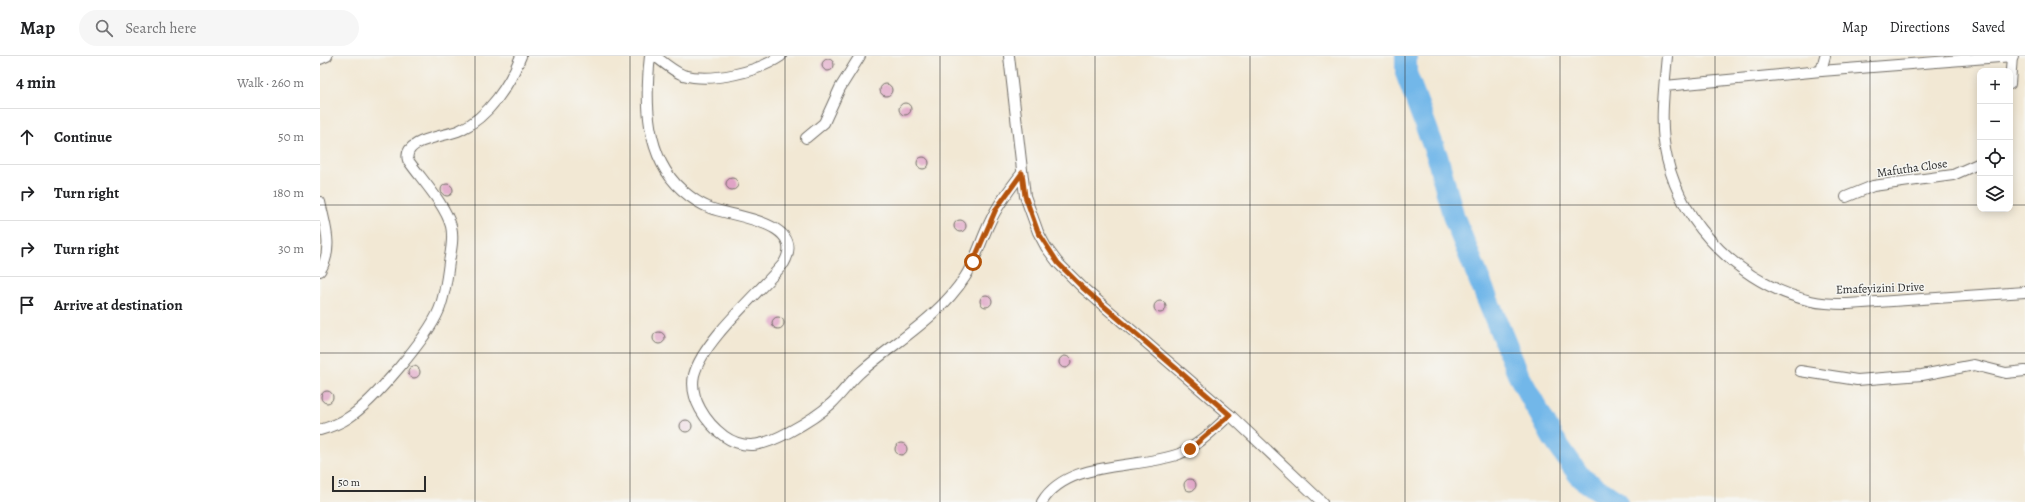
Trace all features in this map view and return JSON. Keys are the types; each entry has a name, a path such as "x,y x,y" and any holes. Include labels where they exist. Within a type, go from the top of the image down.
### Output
{"street":[{"path":"320,59 327,56"},
{"path":"320,430 333,426 348,418 362,407 414,349 434,320 442,302 452,245 451,227 442,208 408,160 406,154 408,149 413,145 453,134 467,127 481,116 495,101 508,82 522,56"},
{"path":"650,56 646,101 653,141 670,176 681,190 709,208 756,220 773,227 785,237 789,248 789,254 784,263 713,341 702,357 694,378 697,403 704,416 720,433 730,440 744,446 755,446 768,442 789,432 831,404 856,376 938,310 966,277 996,209 1022,173"},
{"path":"655,56 676,72 701,78 755,69 781,56"},
{"path":"806,138 824,123 840,88 860,56"},
{"path":"1009,56 1025,196 1038,232 1058,263 1083,288 1230,415 1322,502"},
{"name":"Emafeyizini Drive","path":"1667,56 1664,140 1667,159 1676,188 1695,220 1715,245 1744,270 1768,285 1792,295 1813,301 1848,304 2025,292"},
{"path":"1821,71 1825,56"},
{"path":"1665,86 1821,71 2012,56 2011,68"},
{"name":"Mafutha Close","path":"1846,197 1873,186 1953,176 1977,164"},
{"path":"320,202 329,246 324,264 320,271"},
{"path":"1800,372 1857,380 1922,375 1974,365 2006,373 2025,371"},
{"path":"1042,502 1059,484 1072,476 1097,469 1156,460 1190,449 1230,415"}],"building":[{"path":"826,59 830,59 834,65 830,71 826,71 822,67 822,63"},
{"path":"884,84 888,84 892,90 888,96 884,96 880,92 880,88"},
{"path":"903,103 907,103 911,109 907,115 903,115 899,111 899,107"},
{"path":"921,157 925,157 929,163 925,169 921,169 917,165 917,161"},
{"path":"730,178 734,178 738,184 734,190 730,190 726,186 726,182"},
{"path":"445,184 449,184 453,190 449,196 445,196 441,192 441,188"},
{"path":"958,220 962,220 966,226 962,232 958,232 954,228 954,224"},
{"path":"984,295 988,295 992,301 988,307 984,307 980,303 980,299"},
{"path":"1158,301 1162,301 1166,307 1162,313 1158,313 1154,309 1154,305"},
{"path":"776,317 780,317 784,323 780,329 776,329 772,325 772,321"},
{"path":"657,332 661,332 665,338 661,344 657,344 653,340 653,336"},
{"path":"1063,356 1067,356 1071,362 1067,368 1063,368 1059,364 1059,360"},
{"path":"412,366 416,366 420,372 416,378 412,378 408,374 408,370"},
{"path":"325,391 329,391 333,397 329,403 325,403 321,399 321,395"},
{"path":"684,420 688,420 692,426 688,432 684,432 680,428 680,424"},
{"path":"899,443 903,443 907,449 903,455 899,455 895,451 895,447"},
{"path":"1188,479 1192,479 1196,485 1192,491 1188,491 1184,487 1184,483"}],"waterway":[{"path":"1406,56 1406,73 1437,156 1454,218 1518,374 1553,438 1581,478 1617,502"}],"route":[{"path":"973,262 996,209 1022,173 1025,196 1030,213 1046,247 1058,263 1083,288 1230,415 1218,427 1190,449"}]}
